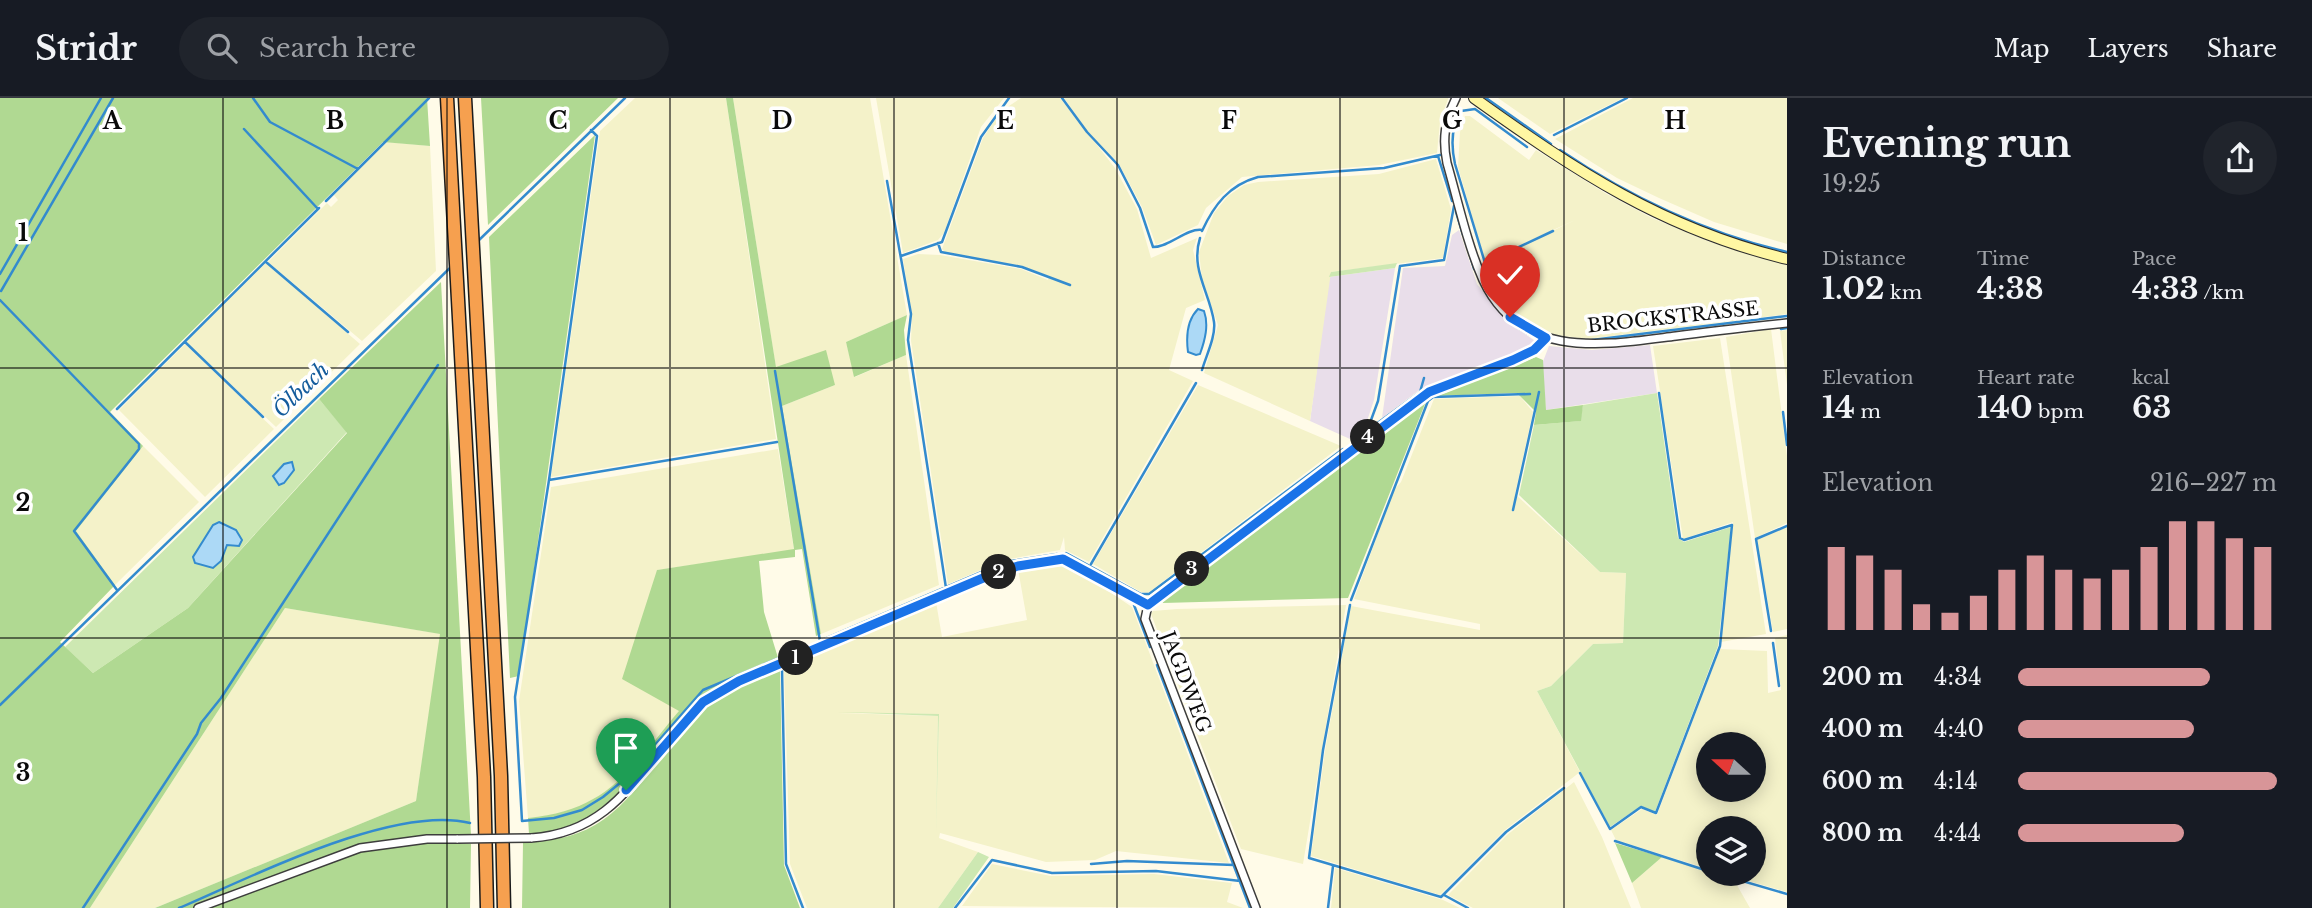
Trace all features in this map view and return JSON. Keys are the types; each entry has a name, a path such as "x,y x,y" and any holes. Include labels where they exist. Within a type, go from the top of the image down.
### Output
{"highway":[{"path":"447,98 484,778 487,908"},
{"path":"465,98 501,776 504,908"}],"street":[{"name":"BROCKSTRASSE","path":"1457,98 1446,124 1444,145 1484,281 1510,317 1546,338 1600,345 1787,323"},
{"path":"1474,98 1583,173 1653,212 1711,237 1787,259"},
{"path":"198,908 359,848 427,839 554,837 593,822 626,790 703,702 739,681 995,573 1018,566 1063,559 1148,605 1429,392 1513,360 1534,350 1546,338"},
{"name":"JAGDWEG","path":"1148,605 1145,620 1256,908"}],"shaded area":[{"path":"635,98 726,98 776,439 551,477 600,131"},
{"path":"733,98 870,98 907,315 846,342 855,377 906,355 939,585 821,634 782,406 835,385 776,368"},
{"path":"876,98 1004,98 981,127 944,233 938,240 903,253"},
{"path":"1021,98 1060,98 1115,168 1137,209 1151,258 1197,238 1193,250 1205,300 1186,308 1169,370 1193,381 1089,562 1065,550 1064,537 1060,550 1004,560 948,584 911,341 912,315 903,259 918,254 940,255 1021,269 1048,280 1049,276 1022,266 945,252 942,249 983,138 1000,112"},
{"path":"1064,98 1448,99 1440,122 1437,153 1379,165 1242,177 1206,208 1198,225 1156,245 1142,207 1119,164 1088,132"},
{"path":"1498,98 1623,98 1550,134"},
{"path":"1633,98 1787,98 1787,244 1714,222 1659,198 1617,178 1555,139"},
{"path":"1465,116 1470,116 1529,160 1536,150 1605,193 1652,218 1710,242 1787,264 1787,314 1588,339 1548,334 1530,324 1515,314 1502,299 1486,263 1575,220 1485,261 1458,167 1460,132"},
{"path":"387,142 430,146 436,271 362,341 268,262 327,203 331,207 338,200 334,195"},
{"path":"1436,159 1451,209 1443,258 1331,272 1310,421 1204,373 1218,325 1202,279 1199,252 1214,213 1228,196 1244,185 1258,182 1379,174"},
{"path":"1459,230 1477,284 1507,321 1535,341 1527,350 1509,358 1418,391 1382,418 1403,268 1445,266 1452,235"},
{"path":"266,263 360,344 276,427 186,342"},
{"path":"1395,268 1374,400 1364,430 1350,439 1310,421 1329,277"},
{"path":"1771,329 1787,456 1787,523 1755,538 1726,337"},
{"path":"1787,330 1787,385 1780,331"},
{"path":"1720,338 1766,634 1721,642 1733,522 1683,539 1653,346"},
{"path":"185,344 274,429 205,497 119,410"},
{"path":"1650,345 1657,393 1546,410 1542,364 1549,346 1592,350"},
{"path":"1198,385 1341,446 1148,593 1141,592 1093,564"},
{"path":"1520,396 1533,412 1515,494 1600,572 1626,573 1623,643 1593,644 1551,686 1537,691 1580,772 1505,830 1440,895 1311,856 1325,751 1351,606 1480,630 1480,624 1354,599 1394,490 1401,482 1434,399"},
{"path":"143,446 199,502 115,585 76,531"},
{"path":"778,449 794,550 657,570 680,711 617,783 602,796 581,808 528,818 519,701 551,487"},
{"path":"1787,527 1787,629 1773,632 1757,540"},
{"path":"1062,566 1086,576 1132,607 1229,863 1116,851 1095,860 1046,862 940,833 939,838 978,852 938,908 807,908 790,864 784,669 936,602 942,637 1027,620 1018,569","holes":["837,713 939,714 936,832 938,716"]},
{"path":"1346,605 1303,864 1241,849 1151,614 1153,611 1177,609"},
{"path":"285,608 441,634 416,801 155,908 90,908"},
{"path":"1787,635 1787,892 1766,886 1766,816 1696,816 1696,865 1616,840 1611,830 1642,809 1657,815 1720,649 1767,651 1768,693 1781,690 1775,638"},
{"path":"1574,782 1602,837 1631,908 1473,908 1448,895 1507,835"},
{"path":"1662,857 1696,868 1696,886 1737,886 1750,908 1641,908 1632,883"},
{"path":"992,864 1051,876 1154,874 1232,883 1227,902 1243,908 962,906"},
{"path":"1335,868 1443,900 1460,908 1331,908"}],"green space":[{"path":"0,98 427,98 430,146 383,142 110,412 143,446 76,531 115,585 60,642 93,673 188,608 347,433 319,399 441,282 471,835 459,835 459,844 471,844 470,908 155,908 416,801 440,634 285,608 90,908 0,908"},
{"path":"481,98 618,98 488,225"},
{"path":"726,98 733,98 776,367 826,350 835,385 782,406 821,634 816,636 802,549 795,550 795,557 759,561 764,612 779,661 704,696 625,788 592,818 554,831 529,834 528,818 579,806 616,783 679,711 622,679 657,570 794,549"},
{"path":"595,135 519,676 510,678 489,237"},
{"path":"1397,263 1395,268 1329,277 1331,272"},
{"path":"907,315 904,330 906,355 854,377 846,342"},
{"path":"1536,357 1543,360 1546,410 1583,405 1581,421 1534,425 1536,412 1517,393 1437,396"},
{"path":"1657,393 1678,538 1684,542 1731,527 1718,646 1655,812 1641,806 1610,827 1537,691 1551,686 1593,644 1623,643 1626,573 1600,572 1519,495 1534,425 1580,421 1583,405"},
{"path":"319,399 347,432 188,608 93,673 65,647"},
{"path":"1427,399 1348,598 1163,603 1160,597"},
{"path":"780,670 784,865 800,908 522,908 523,843 569,836 610,815 711,700 730,689"},
{"path":"837,712 939,714 936,833 938,716"},
{"path":"1615,843 1662,857 1632,883"},
{"path":"978,852 989,857 953,908 938,908"}],"water":[{"path":"1198,309 1204,311 1206,327 1200,354 1196,355 1188,352 1187,335 1189,323"},
{"path":"292,462 294,470 284,483 279,485 273,476 284,464"},
{"path":"219,522 236,530 242,540 239,546 227,545 221,561 213,568 195,563 193,557 213,525"}],"waterway":[{"path":"0,274 101,98"},
{"path":"1,291 113,98"},
{"path":"253,98 270,122 358,169"},
{"path":"326,201 429,98"},
{"name":"Ölbach","path":"477,242 625,98"},
{"path":"901,256 942,242 981,137 1009,98"},
{"path":"1062,98 1087,132 1118,165 1140,208 1153,247 1202,230"},
{"path":"1486,98 1551,144"},
{"path":"1554,135 1627,98"},
{"path":"1527,147 1475,109 1461,111 1455,124 1455,164 1485,263 1553,231"},
{"path":"244,129 318,209"},
{"path":"591,130 597,136 549,480 515,697 522,821 554,818 582,810 603,797 626,778 703,690 791,653"},
{"path":"1560,150 1613,183 1669,212 1727,235 1787,252"},
{"path":"1202,231 1224,197 1239,185 1258,177 1384,168 1440,155"},
{"path":"1438,156 1452,201"},
{"path":"887,181 911,314 908,340 946,588"},
{"path":"1367,431 1378,401 1400,266 1444,260 1454,206"},
{"path":"117,409 319,208"},
{"path":"1456,212 1463,235"},
{"path":"1200,238 1197,260 1214,322 1212,340 1202,370"},
{"path":"938,243 941,252 1022,267 1070,285"},
{"path":"1469,252 1474,269"},
{"path":"266,262 348,332"},
{"name":"Ölbach","path":"0,705 452,266"},
{"path":"1495,288 1515,315 1546,333"},
{"path":"0,300 139,444 139,449 74,531 117,590"},
{"path":"1592,340 1787,316"},
{"path":"1781,329 1787,328"},
{"path":"185,342 263,417"},
{"path":"83,908 197,734 201,723 221,698 438,365"},
{"path":"775,371 820,641"},
{"path":"1368,430 1420,392 1424,378"},
{"path":"1091,564 1196,383"},
{"path":"1513,510 1539,392"},
{"path":"1580,773 1610,829 1641,807 1656,813 1720,646 1732,525 1684,540 1680,538 1659,393"},
{"path":"1351,600 1428,401 1433,397 1530,394"},
{"path":"1783,412 1787,445"},
{"path":"549,480 777,442"},
{"path":"1066,553 1141,594 1149,594 1343,449"},
{"path":"1771,631 1756,539 1787,526"},
{"path":"822,640 1005,562 1057,554"},
{"path":"1134,605 1150,647"},
{"path":"1350,605 1323,750 1309,858 1441,897 1506,832 1564,788"},
{"path":"1773,643 1779,686"},
{"path":"1157,665 1250,908"},
{"path":"782,668 786,864 803,908"},
{"path":"179,908 283,862 364,833 403,824 439,820 470,823"},
{"path":"1615,841 1696,867"},
{"path":"955,908 992,860 1052,873 1156,871 1240,881"},
{"path":"1091,864 1127,861 1234,865"},
{"path":"1328,908 1333,866"},
{"path":"1760,886 1787,894"},
{"path":"1444,895 1468,908"}],"route":[{"path":"626,790 703,702 739,681 995,573 1018,566 1063,559 1090,571 1148,605 1429,392 1513,360 1534,350 1546,338 1510,317"}]}
